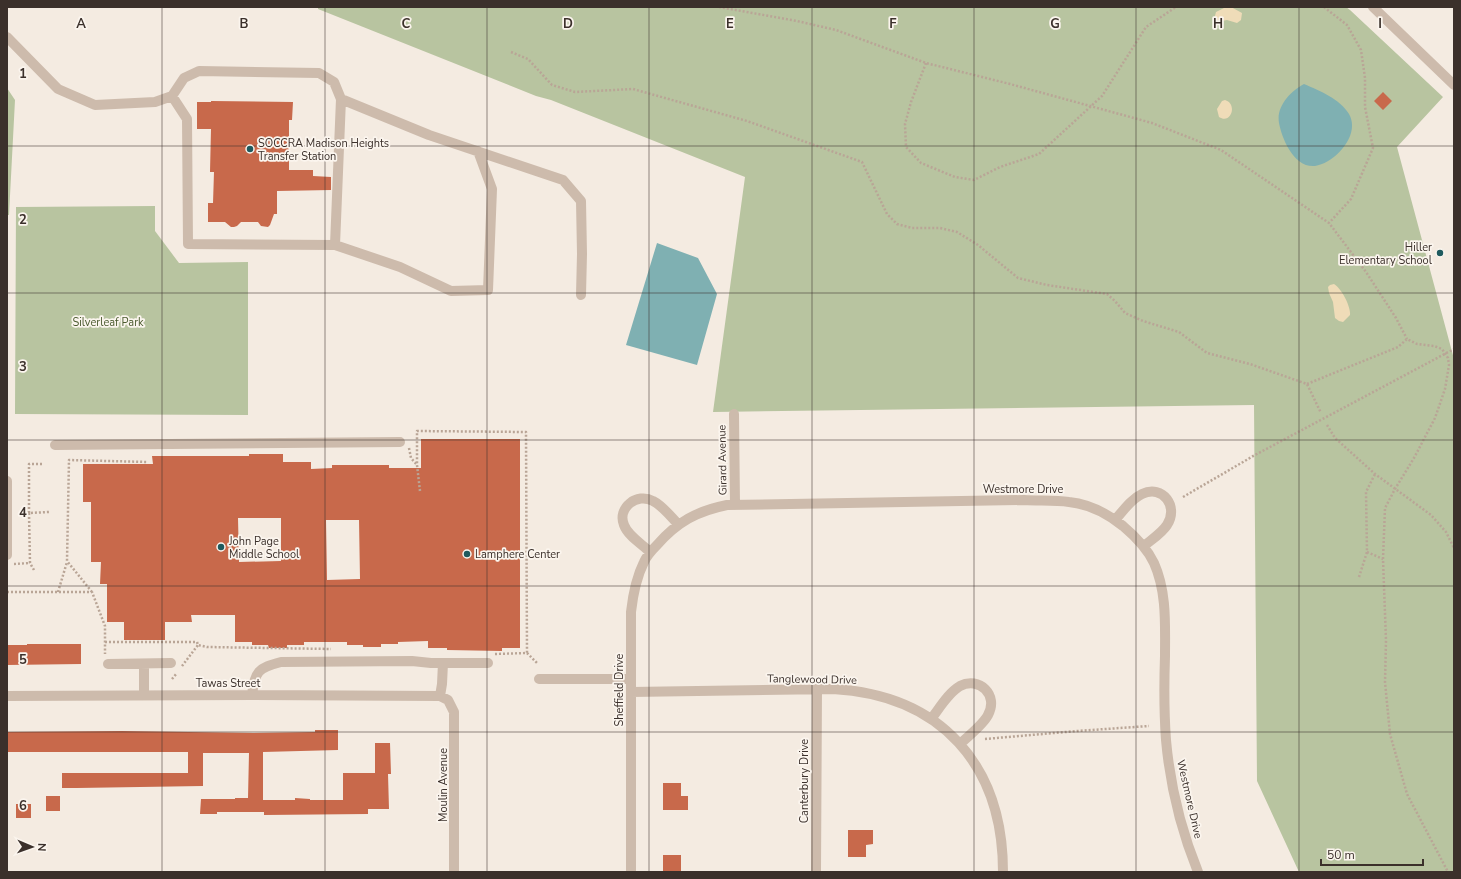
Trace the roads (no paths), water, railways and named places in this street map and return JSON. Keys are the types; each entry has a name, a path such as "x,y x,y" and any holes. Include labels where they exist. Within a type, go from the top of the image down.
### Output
{"street":[{"path":"1373,7 1454,85"},
{"path":"7,37 58,89 96,105 155,102 172,96 184,78 199,71 319,73 334,82 341,99 335,245"},
{"path":"172,96 187,119 188,244 335,245 400,267 451,291 488,290 492,189 478,151"},
{"path":"341,99 429,135 563,180 581,202 581,295"},
{"name":"Girard Avenue","path":"734,414 735,505"},
{"path":"55,445 400,442"},
{"path":"7,481 7,555"},
{"path":"1116,520 1136,498 1143,494 1149,492 1158,493 1166,497 1170,504 1172,514 1167,526 1144,546"},
{"path":"650,552 627,531 624,525 622,518 624,510 629,503 641,498 648,498 654,501 678,524"},
{"name":"Westmore Drive","path":"678,524 692,516 710,509 735,505 1053,501 1086,505 1101,511 1116,520 1144,546 1154,564 1159,579 1163,598 1165,622 1164,698 1166,741 1170,776 1186,838 1198,872"},
{"name":"Sheffield Drive","path":"631,872 631,612 634,589 644,560 664,537 678,524"},
{"path":"106,660 144,664 171,663"},
{"path":"252,695 254,679 260,671 267,666 281,662 412,661 488,663"},
{"path":"443,663 442,684 444,698"},
{"path":"144,664 144,695"},
{"path":"539,679 631,679"},
{"path":"931,719 958,687 971,683 978,684 984,688 991,698 990,710 987,716 960,744"},
{"name":"Tanglewood Drive","path":"631,692 817,689 855,690 881,696 904,704 931,719 946,730 960,744 983,778 993,802 997,818 1001,841 1003,872"},
{"name":"Canterbury Drive","path":"816,872 817,689"},
{"name":"Tawas Street","path":"7,696 252,695 444,698"},
{"name":"Moulin Avenue","path":"444,698 454,712 455,718 454,872"}],"water":[{"path":"1304,84 1335,100 1349,114 1352,122 1352,131 1344,147 1330,160 1315,166 1301,162 1295,157 1286,144 1279,123 1282,105 1294,91"},
{"path":"657,243 698,258 717,294 697,365 626,345"}],"place":[{"name":"SOCCRA Madison Heights Transfer Station","path":"250,149"},
{"name":"Hiller Elementary School","path":"1440,253"},
{"name":"John Page Middle School","path":"221,547"},
{"name":"Lamphere Center","path":"467,554"}],"park label":[{"name":"Silverleaf Park","path":"108,322"}]}
